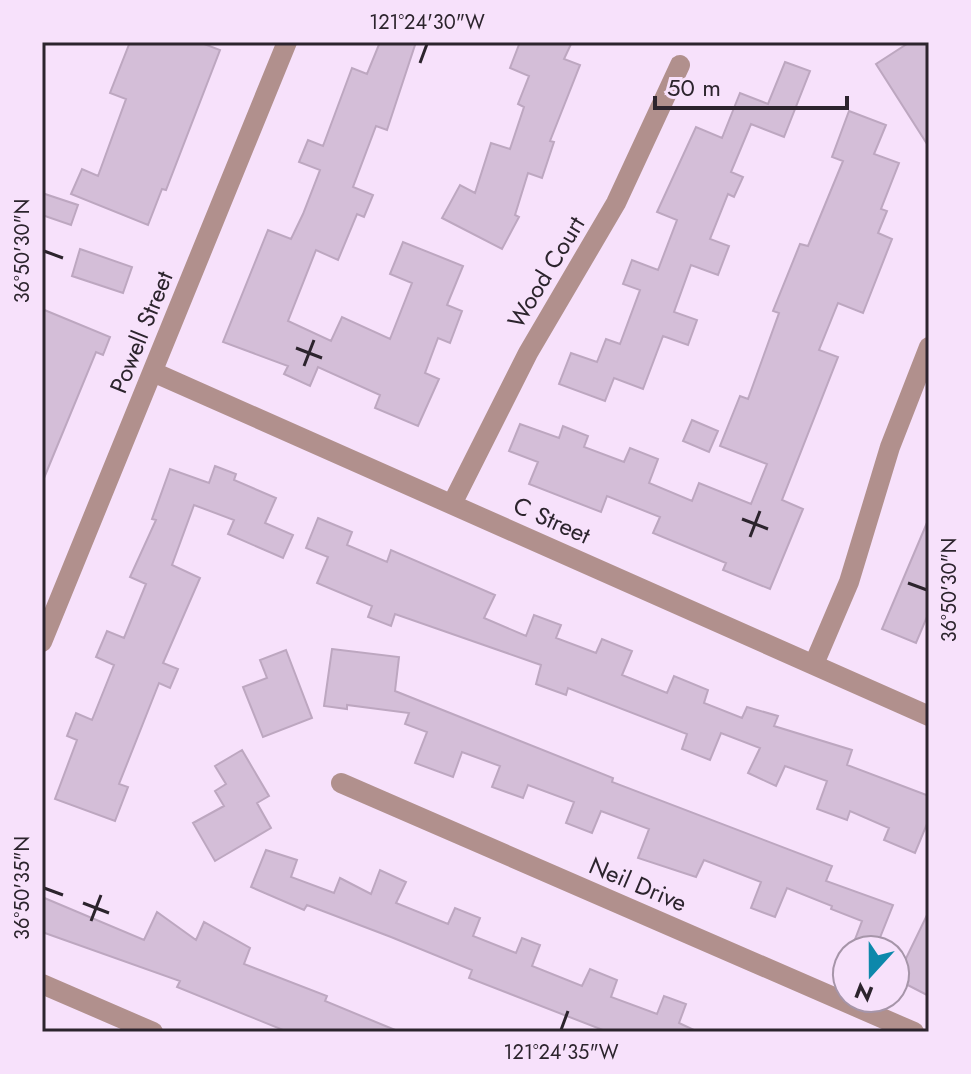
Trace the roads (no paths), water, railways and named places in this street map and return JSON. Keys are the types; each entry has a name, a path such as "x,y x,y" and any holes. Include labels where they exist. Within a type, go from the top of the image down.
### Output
{"street":[{"name":"Powell Street","path":"42,642 287,42"},
{"name":"Wood Court","path":"452,504 528,353 616,203 680,65"},
{"path":"814,664 849,582 907,398 929,347"},
{"name":"C Street","path":"153,372 929,716"},
{"name":"Neil Drive","path":"341,783 914,1032"},
{"path":"42,984 153,1032"}]}
